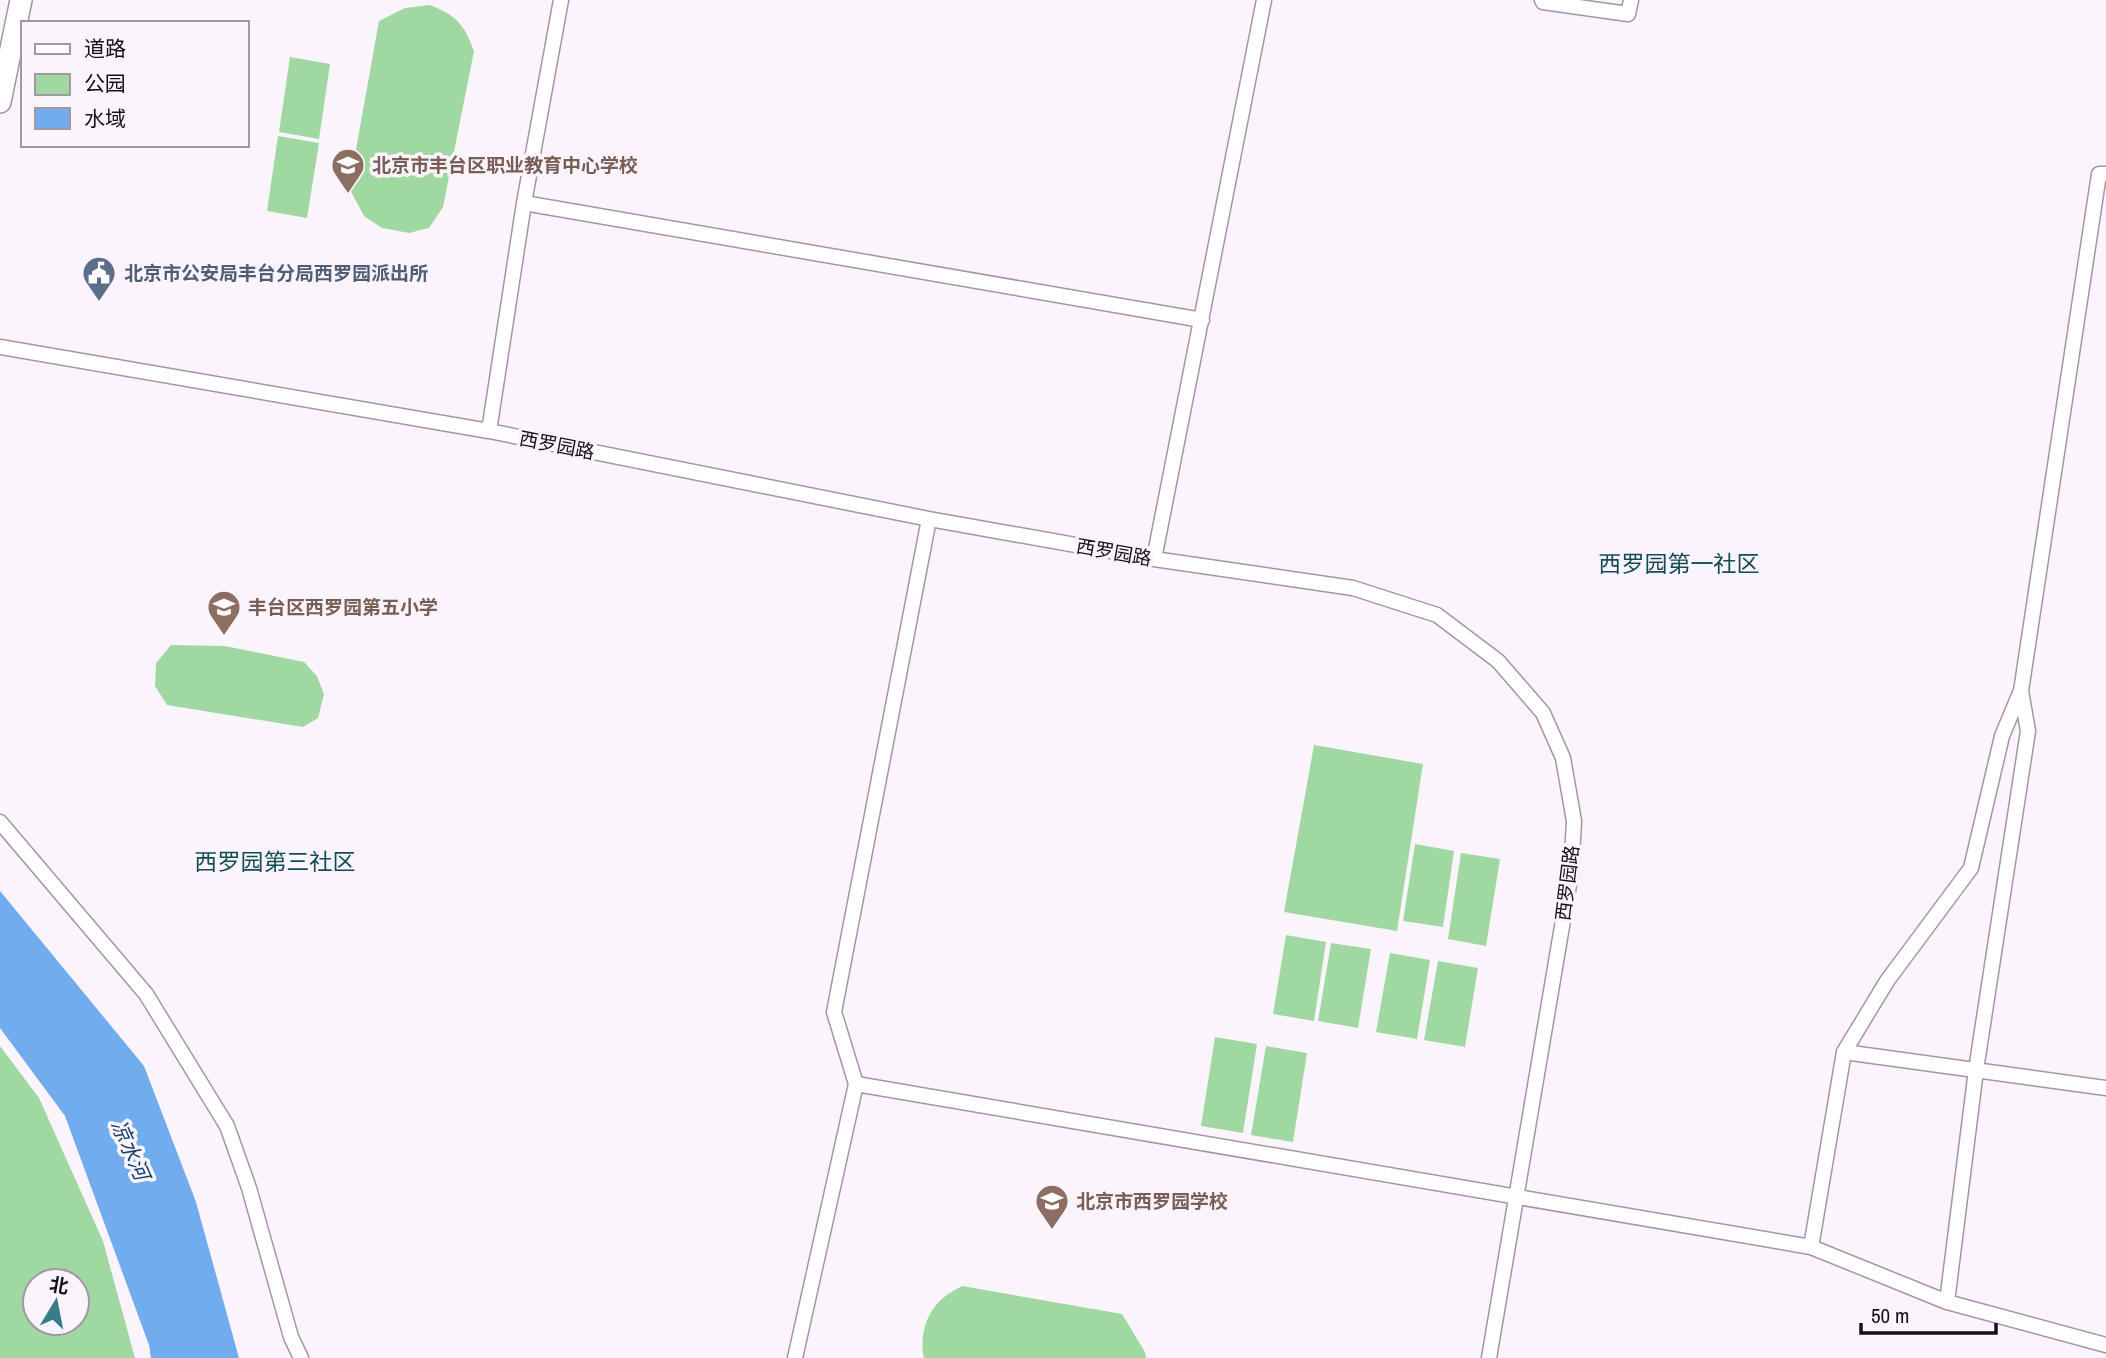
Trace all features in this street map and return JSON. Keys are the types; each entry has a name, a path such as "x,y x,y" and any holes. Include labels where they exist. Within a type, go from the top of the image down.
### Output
{"main road":[{"path":"0,102 21,0"}],"street":[{"path":"489,431 524,203 561,0"},
{"path":"1154,559 1264,0"},
{"path":"1542,0 1628,14 1630,0"},
{"path":"1811,1247 1844,1052 1887,981 1971,868 2002,736 2021,691 2099,174 2106,174"},
{"path":"524,203 1202,320"},
{"name":"西罗园路","path":"0,347 489,431 929,519 1154,559 1353,588 1437,615 1498,661 1543,712 1563,758 1574,821 1571,873 1489,1358"},
{"path":"795,1358 856,1084 834,1012 929,519"},
{"path":"1947,1302 1976,1070 2028,731 2021,691"},
{"path":"0,822 146,994 227,1126 249,1188 290,1337 300,1358"},
{"path":"1844,1052 2106,1088"},
{"path":"856,1084 1811,1247 1947,1302 2106,1345"}],"green space":[{"path":"430,5 458,22 474,51 443,207 429,228 409,233 382,228 364,216 349,188 379,21 405,8"},
{"path":"290,57 330,64 319,139 279,132"},
{"path":"278,136 319,143 307,218 267,211"},
{"path":"171,645 225,646 304,662 317,676 324,694 318,718 303,727 167,705 155,686 156,663"},
{"path":"1314,745 1423,764 1397,931 1284,912"},
{"path":"1415,844 1454,851 1443,927 1403,921"},
{"path":"1461,853 1500,859 1486,946 1448,939"},
{"path":"1286,935 1326,942 1314,1021 1273,1014"},
{"path":"1331,943 1371,949 1358,1028 1318,1021"},
{"path":"1390,953 1430,960 1417,1039 1376,1032"},
{"path":"1438,961 1478,968 1465,1047 1424,1040"},
{"path":"1215,1037 1257,1044 1243,1133 1201,1126"},
{"path":"0,1046 39,1098 103,1241 135,1358 0,1358"},
{"path":"1266,1046 1307,1053 1293,1142 1251,1135"},
{"path":"962,1286 1122,1314 1146,1358 924,1358 923,1334 928,1318 936,1304"}],"water":[{"name":"凉水河","path":"0,891 144,1066 196,1202 239,1358 151,1358 149,1345 65,1116 0,1028"}],"place":[{"name":"北京市丰台区职业教育中心学校","path":"348,195"},
{"name":"北京市公安局丰台分局西罗园派出所","path":"99,303"},
{"name":"丰台区西罗园第五小学","path":"224,637"},
{"name":"北京市西罗园学校","path":"1052,1231"}],"district":[{"name":"西罗园第一社区","path":"1679,564"},
{"name":"西罗园第三社区","path":"275,862"}]}
